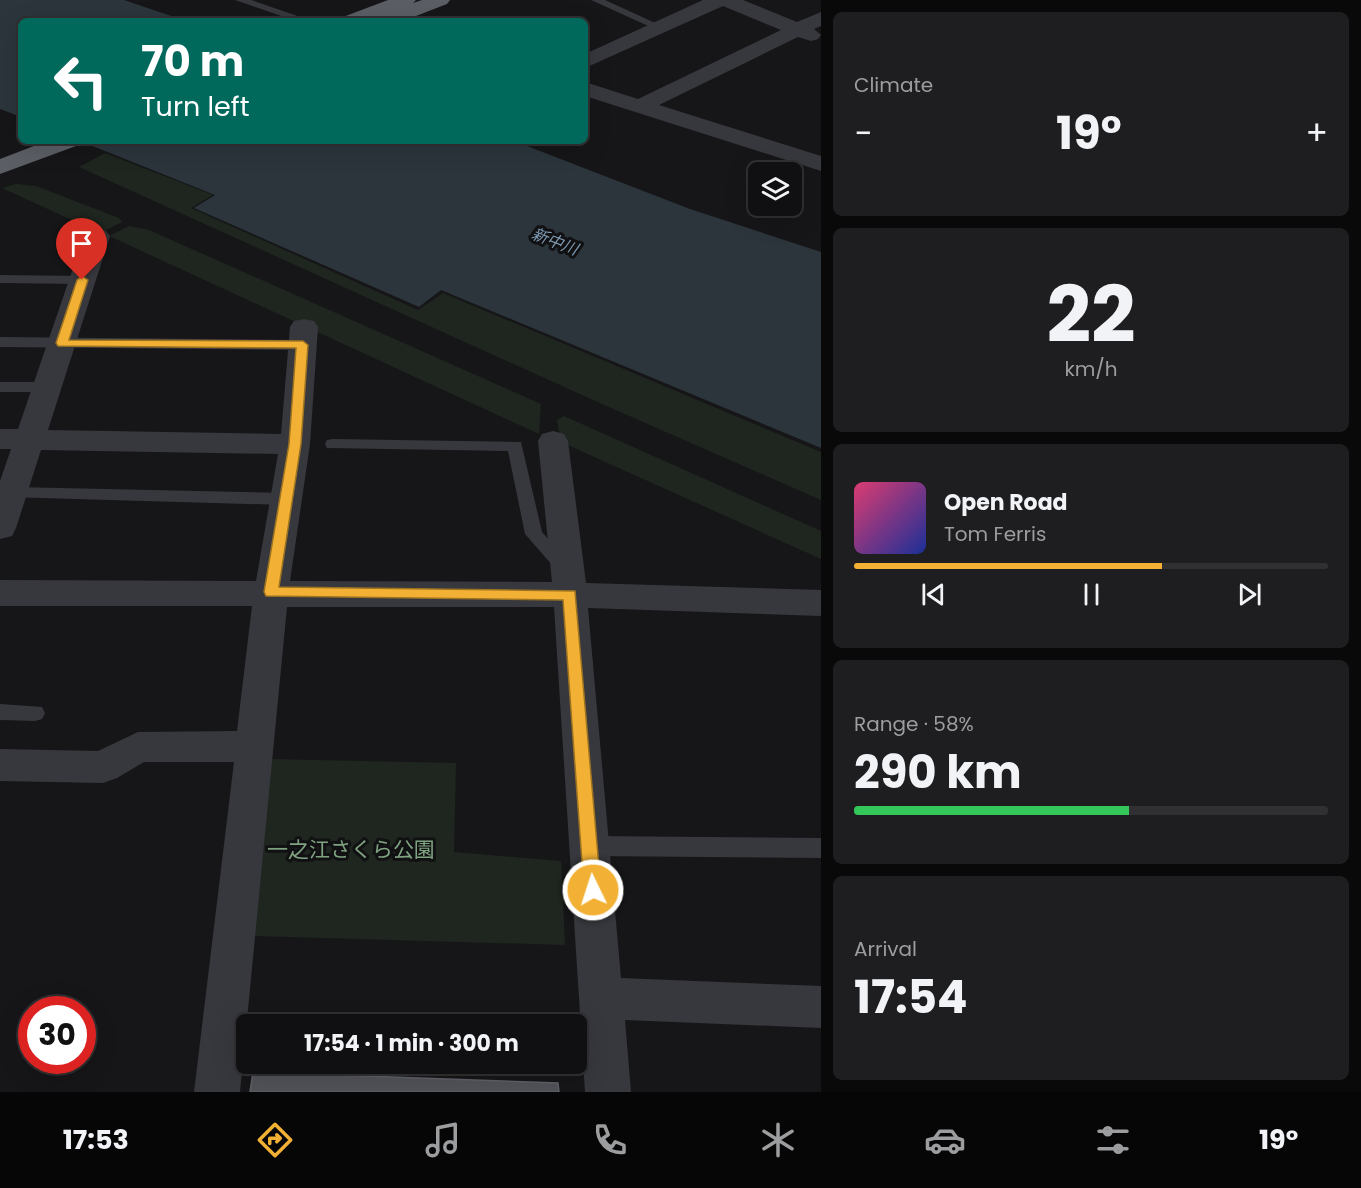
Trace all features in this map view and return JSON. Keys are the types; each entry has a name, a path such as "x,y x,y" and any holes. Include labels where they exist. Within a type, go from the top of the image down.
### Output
{"highway":[{"path":"358,18 406,0"},
{"path":"393,18 440,0"},
{"path":"2,161 27,144"},
{"path":"2,161 58,144"}],"street":[{"path":"588,61 718,0"},
{"path":"726,0 821,39"},
{"path":"640,106 821,18"},
{"path":"588,90 821,164"},
{"path":"0,528 97,236"},
{"path":"217,1092 271,592 295,444 303,336"},
{"path":"0,439 295,444"},
{"path":"553,441 569,583 608,1092"},
{"path":"0,593 271,592 569,583 821,603"},
{"path":"0,765 103,767 138,747 255,746"},
{"path":"601,998 821,1007"}],"lane":[{"path":"240,0 297,18"},
{"path":"596,0 659,27"},
{"path":"0,279 82,280"},
{"path":"0,342 62,343 303,336"},
{"path":"0,387 47,387"},
{"path":"333,444 515,446 534,534 569,583"},
{"path":"13,493 286,499"},
{"path":"0,712 35,713"},
{"path":"590,846 821,848"}],"green space":[{"path":"105,153 213,195 191,208 418,310 443,293 821,452 821,500 593,400 79,167"},
{"path":"16,184 36,186 119,218 122,222 100,233 2,188"},
{"path":"129,226 149,230 541,404 539,434 109,236"},
{"path":"564,416 821,531 821,559 561,442 557,420"},
{"name":"一之江さくら公園","path":"269,759 456,763 454,852 561,861 565,945 250,936"}],"water":[{"path":"0,0 124,0 177,18 18,18 18,116 0,109"},
{"name":"新中川","path":"88,144 522,144 690,209 821,252 821,448 441,290 419,307 194,208 215,195"}],"building":[{"path":"253,1074 308,1074 558,1083 559,1092 250,1092"}],"route":[{"path":"82,280 62,343 303,345 295,444 271,592 570,595 593,890"}]}
